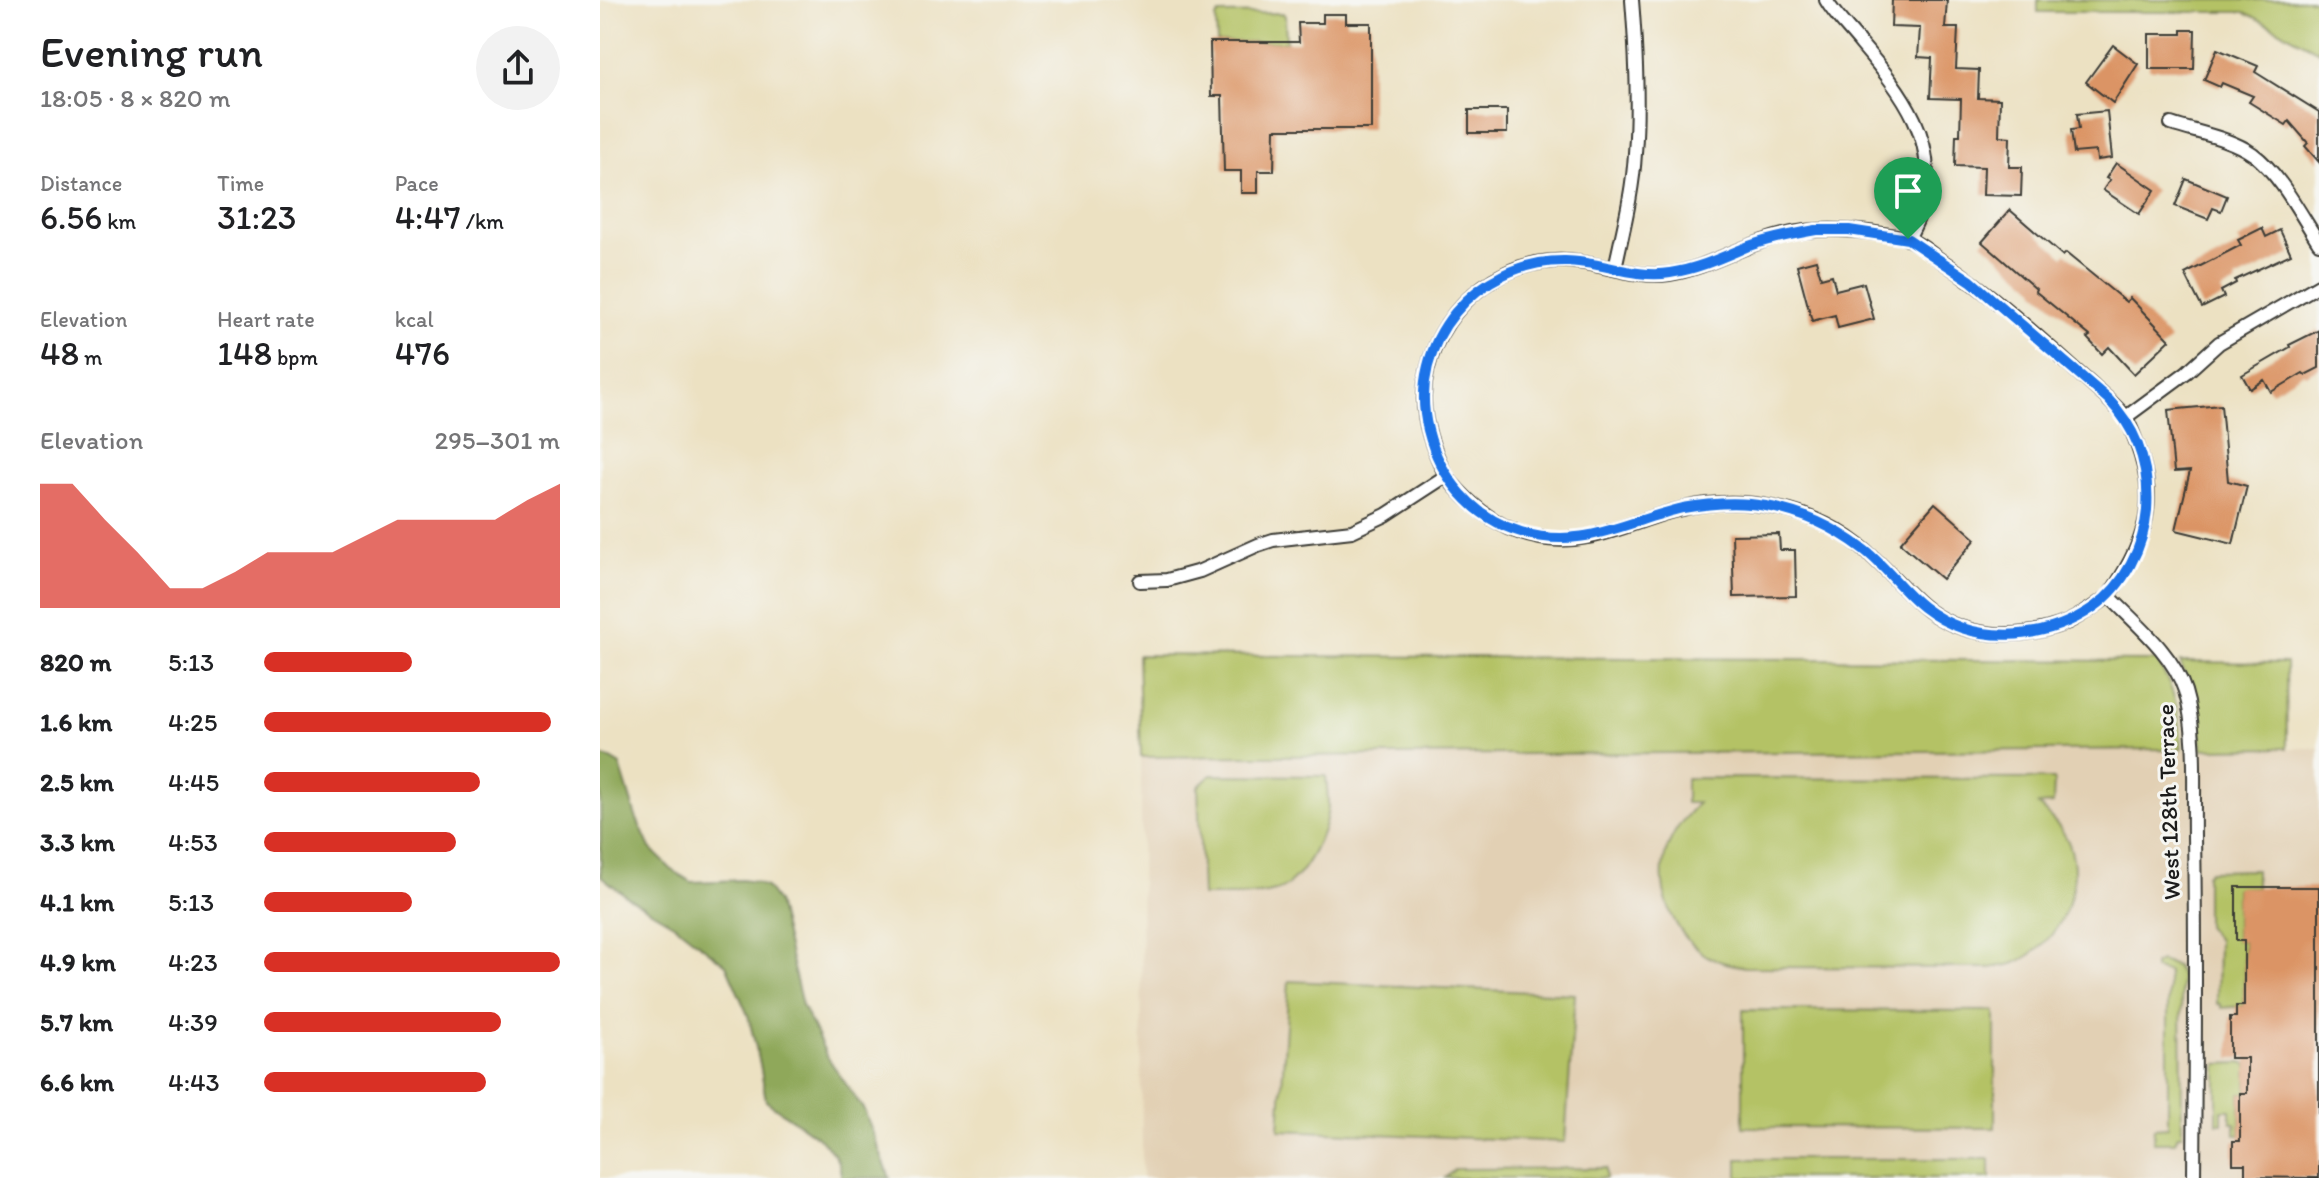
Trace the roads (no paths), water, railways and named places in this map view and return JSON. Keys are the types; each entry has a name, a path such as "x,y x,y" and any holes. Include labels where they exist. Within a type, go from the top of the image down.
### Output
{"street":[{"path":"1615,268 1636,153 1632,0"},
{"path":"1826,0 1895,84 1910,107 1919,130 1926,158 1926,181 1922,209 1908,239"},
{"path":"2171,124 2253,154 2272,174 2319,243"},
{"path":"1816,230 1849,230 1908,239 1971,281 2126,417 2144,461 2147,477 2147,513 2129,568 2109,596 2070,621 2008,636 1965,629 1941,619 1921,606 1867,551 1804,515 1756,504 1734,502 1680,509 1588,537 1567,540 1545,538 1504,527 1463,497 1446,476 1435,455 1424,396 1438,339 1469,297 1494,278 1527,265 1569,260 1615,268 1642,274 1666,274 1692,269 1784,235 1816,230"},
{"path":"2126,417 2187,372 2219,343 2319,285"},
{"path":"1140,581 1167,580 1200,571 1273,540 1352,531 1386,515 1446,476"},
{"name":"West 128th Terrace","path":"2109,596 2174,668 2190,710 2195,936 2194,1178"}]}
